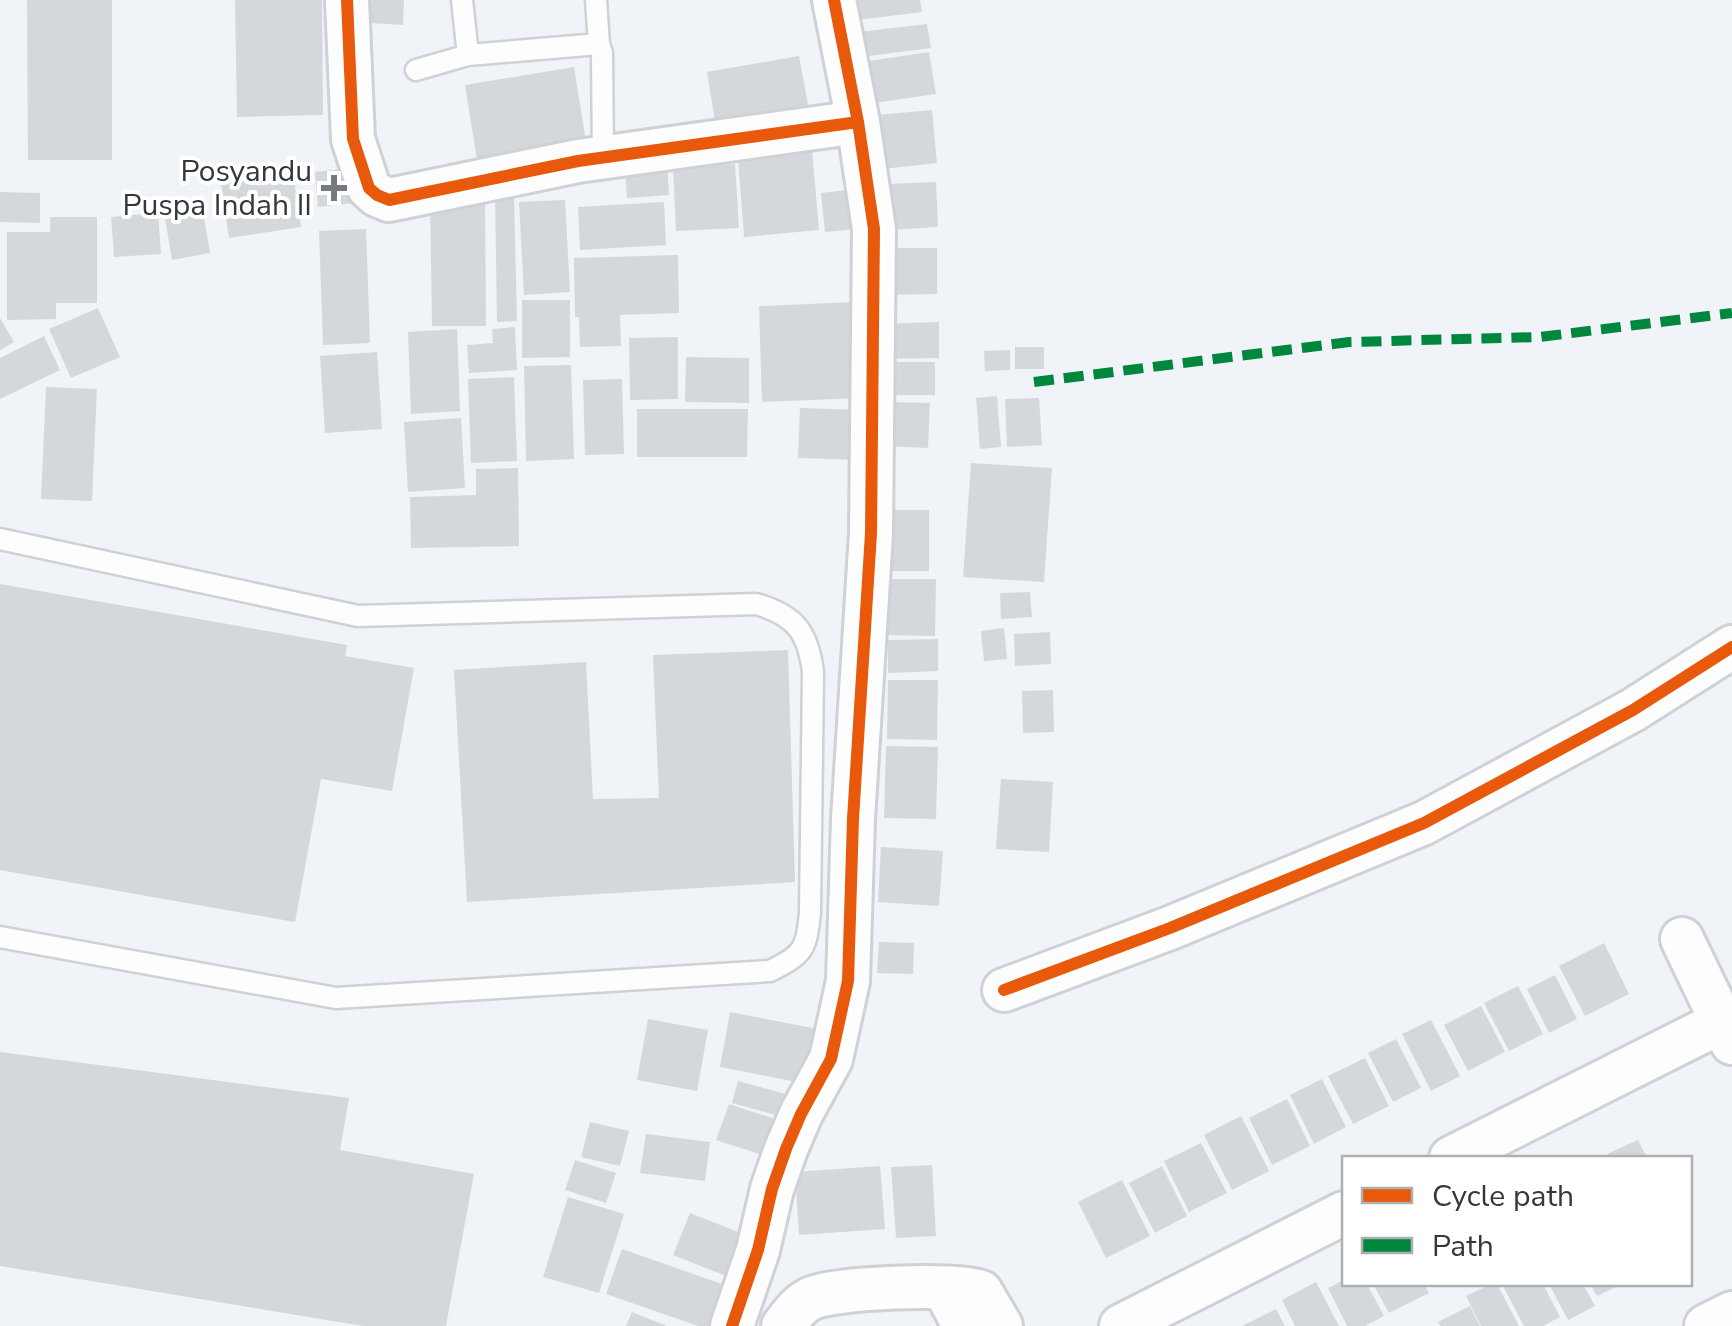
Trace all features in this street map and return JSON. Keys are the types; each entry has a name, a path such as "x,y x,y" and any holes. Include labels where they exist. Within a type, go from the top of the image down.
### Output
{"street":[{"path":"346,0 353,138 369,188 389,200 603,158 858,122"},
{"path":"732,1326 786,1148 831,1059 848,981 871,533 874,229 834,0"},
{"path":"1004,990 1170,928 1424,823 1633,710 1732,646"},
{"path":"1455,1156 1727,1032 1682,938"},
{"path":"1121,1326 1342,1214"},
{"path":"783,1326 812,1297 944,1288 981,1292 1001,1326"},
{"path":"944,1288 964,1326"},
{"path":"1706,1326 1732,1314"}],"lane":[{"path":"462,0 468,55"},
{"path":"596,0 602,54 603,158"},
{"path":"416,70 468,55 600,44"},
{"path":"0,539 358,616 756,604 780,610 797,626 810,649 814,672 807,942 794,959 770,971 336,998 0,937"}],"building":[{"path":"27,0 112,0 112,160 28,160"},
{"path":"235,0 322,0 323,115 237,117"},
{"path":"356,0 404,0 403,25 355,22"},
{"path":"847,0 920,0 922,12 850,21"},
{"path":"927,24 931,48 854,58 851,33"},
{"path":"929,52 936,94 861,105 855,63"},
{"path":"799,56 810,116 717,133 707,72"},
{"path":"574,67 586,142 477,160 465,85"},
{"path":"932,110 937,163 882,169 877,115"},
{"path":"811,139 819,230 744,237 737,146"},
{"path":"667,163 669,195 627,198 625,166"},
{"path":"735,164 739,228 676,231 673,167"},
{"name":"Posyandu Puspa Indah II","path":"349,168 353,203 318,207 315,172"},
{"path":"293,173 301,227 229,238 221,184"},
{"path":"936,182 938,227 889,230 888,184"},
{"path":"864,188 868,228 825,232 821,193"},
{"path":"0,192 40,193 40,223 0,222"},
{"path":"495,194 514,194 517,321 497,322"},
{"path":"485,199 486,326 432,326 430,200"},
{"path":"565,200 570,292 524,295 519,202"},
{"path":"664,202 666,245 580,250 578,207"},
{"path":"202,206 210,253 172,260 164,212"},
{"path":"158,213 161,254 114,257 111,217"},
{"path":"50,217 97,217 97,303 56,303 56,319 7,320 7,232 50,232"},
{"path":"366,229 370,343 323,345 319,231"},
{"path":"875,248 937,248 937,294 875,295"},
{"path":"678,255 679,313 620,315 621,346 580,347 574,258"},
{"path":"522,300 570,300 570,357 522,358"},
{"path":"855,302 859,398 762,402 759,306"},
{"path":"98,308 120,357 71,378 49,329"},
{"path":"0,318 14,342 0,350"},
{"path":"939,322 939,358 881,359 880,324"},
{"path":"515,327 517,370 469,373 467,345 493,343 492,329"},
{"path":"457,329 460,411 411,414 408,332"},
{"path":"44,336 60,370 0,399 0,358"},
{"path":"678,337 678,399 630,400 629,338"},
{"path":"1015,347 1044,347 1044,369 1015,369"},
{"path":"1010,350 1010,370 985,371 984,351"},
{"path":"377,352 382,429 325,433 320,356"},
{"path":"686,357 749,358 749,403 685,402"},
{"path":"880,362 935,362 935,395 881,395"},
{"path":"571,365 574,459 526,461 524,366"},
{"path":"514,377 517,461 471,463 468,379"},
{"path":"622,379 624,454 585,455 583,380"},
{"path":"46,387 97,389 92,501 41,499"},
{"path":"997,396 1001,447 980,449 976,398"},
{"path":"1039,398 1042,445 1007,447 1005,399"},
{"path":"885,402 930,403 928,448 884,446"},
{"path":"800,408 863,410 861,460 798,458"},
{"path":"637,409 748,409 747,457 637,457"},
{"path":"461,418 465,488 408,492 404,422"},
{"path":"971,463 1052,468 1044,582 963,577"},
{"path":"518,468 519,546 411,548 410,497 476,495 476,469"},
{"path":"885,510 929,510 929,571 884,571"},
{"path":"885,579 936,579 935,636 885,635"},
{"path":"0,584 347,645 345,656 414,668 392,791 321,779 295,922 0,870"},
{"path":"1030,592 1032,617 1001,619 1000,593"},
{"path":"1004,628 1007,659 984,661 981,631"},
{"path":"1050,632 1051,664 1015,666 1014,634"},
{"path":"938,639 938,671 888,673 888,640"},
{"path":"788,650 795,882 467,902 454,670 586,662 593,799 659,798 653,655"},
{"path":"888,680 938,680 937,740 887,739"},
{"path":"1053,690 1054,732 1023,733 1022,691"},
{"path":"886,746 938,747 936,819 884,818"},
{"path":"1001,779 1053,782 1049,852 996,849"},
{"path":"881,847 943,851 939,906 878,902"},
{"path":"879,942 914,943 913,974 877,973"},
{"path":"1604,943 1629,994 1585,1016 1559,966"},
{"path":"1555,975 1577,1019 1549,1033 1527,989"},
{"path":"1518,986 1543,1034 1509,1051 1484,1003"},
{"path":"1481,1006 1505,1052 1468,1071 1444,1025"},
{"path":"730,1012 823,1030 812,1085 720,1067"},
{"path":"648,1019 708,1030 697,1091 637,1080"},
{"path":"1431,1020 1460,1076 1431,1091 1402,1034"},
{"path":"1396,1039 1421,1088 1393,1102 1368,1053"},
{"path":"0,1052 349,1098 340,1150 474,1174 446,1326 363,1326 0,1266"},
{"path":"1365,1058 1389,1106 1353,1124 1328,1076"},
{"path":"1322,1079 1346,1127 1314,1144 1290,1095"},
{"path":"738,1081 797,1097 791,1119 732,1103"},
{"path":"1287,1099 1310,1146 1272,1165 1249,1118"},
{"path":"729,1104 781,1121 769,1157 716,1140"},
{"path":"1241,1116 1269,1171 1232,1190 1204,1135"},
{"path":"590,1122 629,1131 620,1166 581,1157"},
{"path":"646,1134 710,1142 705,1181 640,1173"},
{"path":"1638,1140 1646,1156 1608,1156"},
{"path":"1201,1143 1227,1193 1189,1212 1164,1161"},
{"path":"575,1160 616,1173 606,1203 565,1190"},
{"path":"932,1165 936,1236 896,1238 891,1167"},
{"path":"880,1166 885,1229 799,1235 795,1172"},
{"path":"1162,1166 1187,1216 1155,1233 1129,1183"},
{"path":"1122,1180 1150,1236 1106,1258 1078,1202"},
{"path":"568,1197 624,1214 599,1293 543,1277"},
{"path":"690,1213 743,1234 726,1276 673,1255"},
{"path":"622,1249 722,1284 708,1326 606,1294"},
{"path":"1342,1281 1342,1286 1368,1286 1384,1316 1365,1326 1347,1326 1328,1288"},
{"path":"1316,1282 1339,1326 1295,1326 1282,1300"},
{"path":"1374,1286 1425,1286 1429,1293 1389,1313"},
{"path":"1487,1286 1498,1286 1519,1326 1481,1326 1466,1296"},
{"path":"1503,1286 1544,1286 1560,1317 1543,1326 1524,1326"},
{"path":"1550,1286 1584,1286 1595,1306 1568,1320"},
{"path":"1591,1286 1618,1286 1597,1296"},
{"path":"1470,1306 1480,1326 1441,1326 1438,1322"},
{"path":"1276,1309 1285,1326 1242,1326"},
{"path":"632,1312 667,1326 626,1326"}],"marked path":[{"path":"1034,382 1349,342 1540,337 1732,313"}],"cycle path":[{"path":"347,0 353,139 369,188 389,200 578,161 858,122"},
{"path":"732,1326 786,1149 831,1059 848,981 853,819 871,533 874,229 834,0"},
{"path":"1004,990 1170,928 1424,823 1633,710 1732,647"}],"place":[{"name":"Posyandu Puspa Indah II","path":"334,188"}]}
